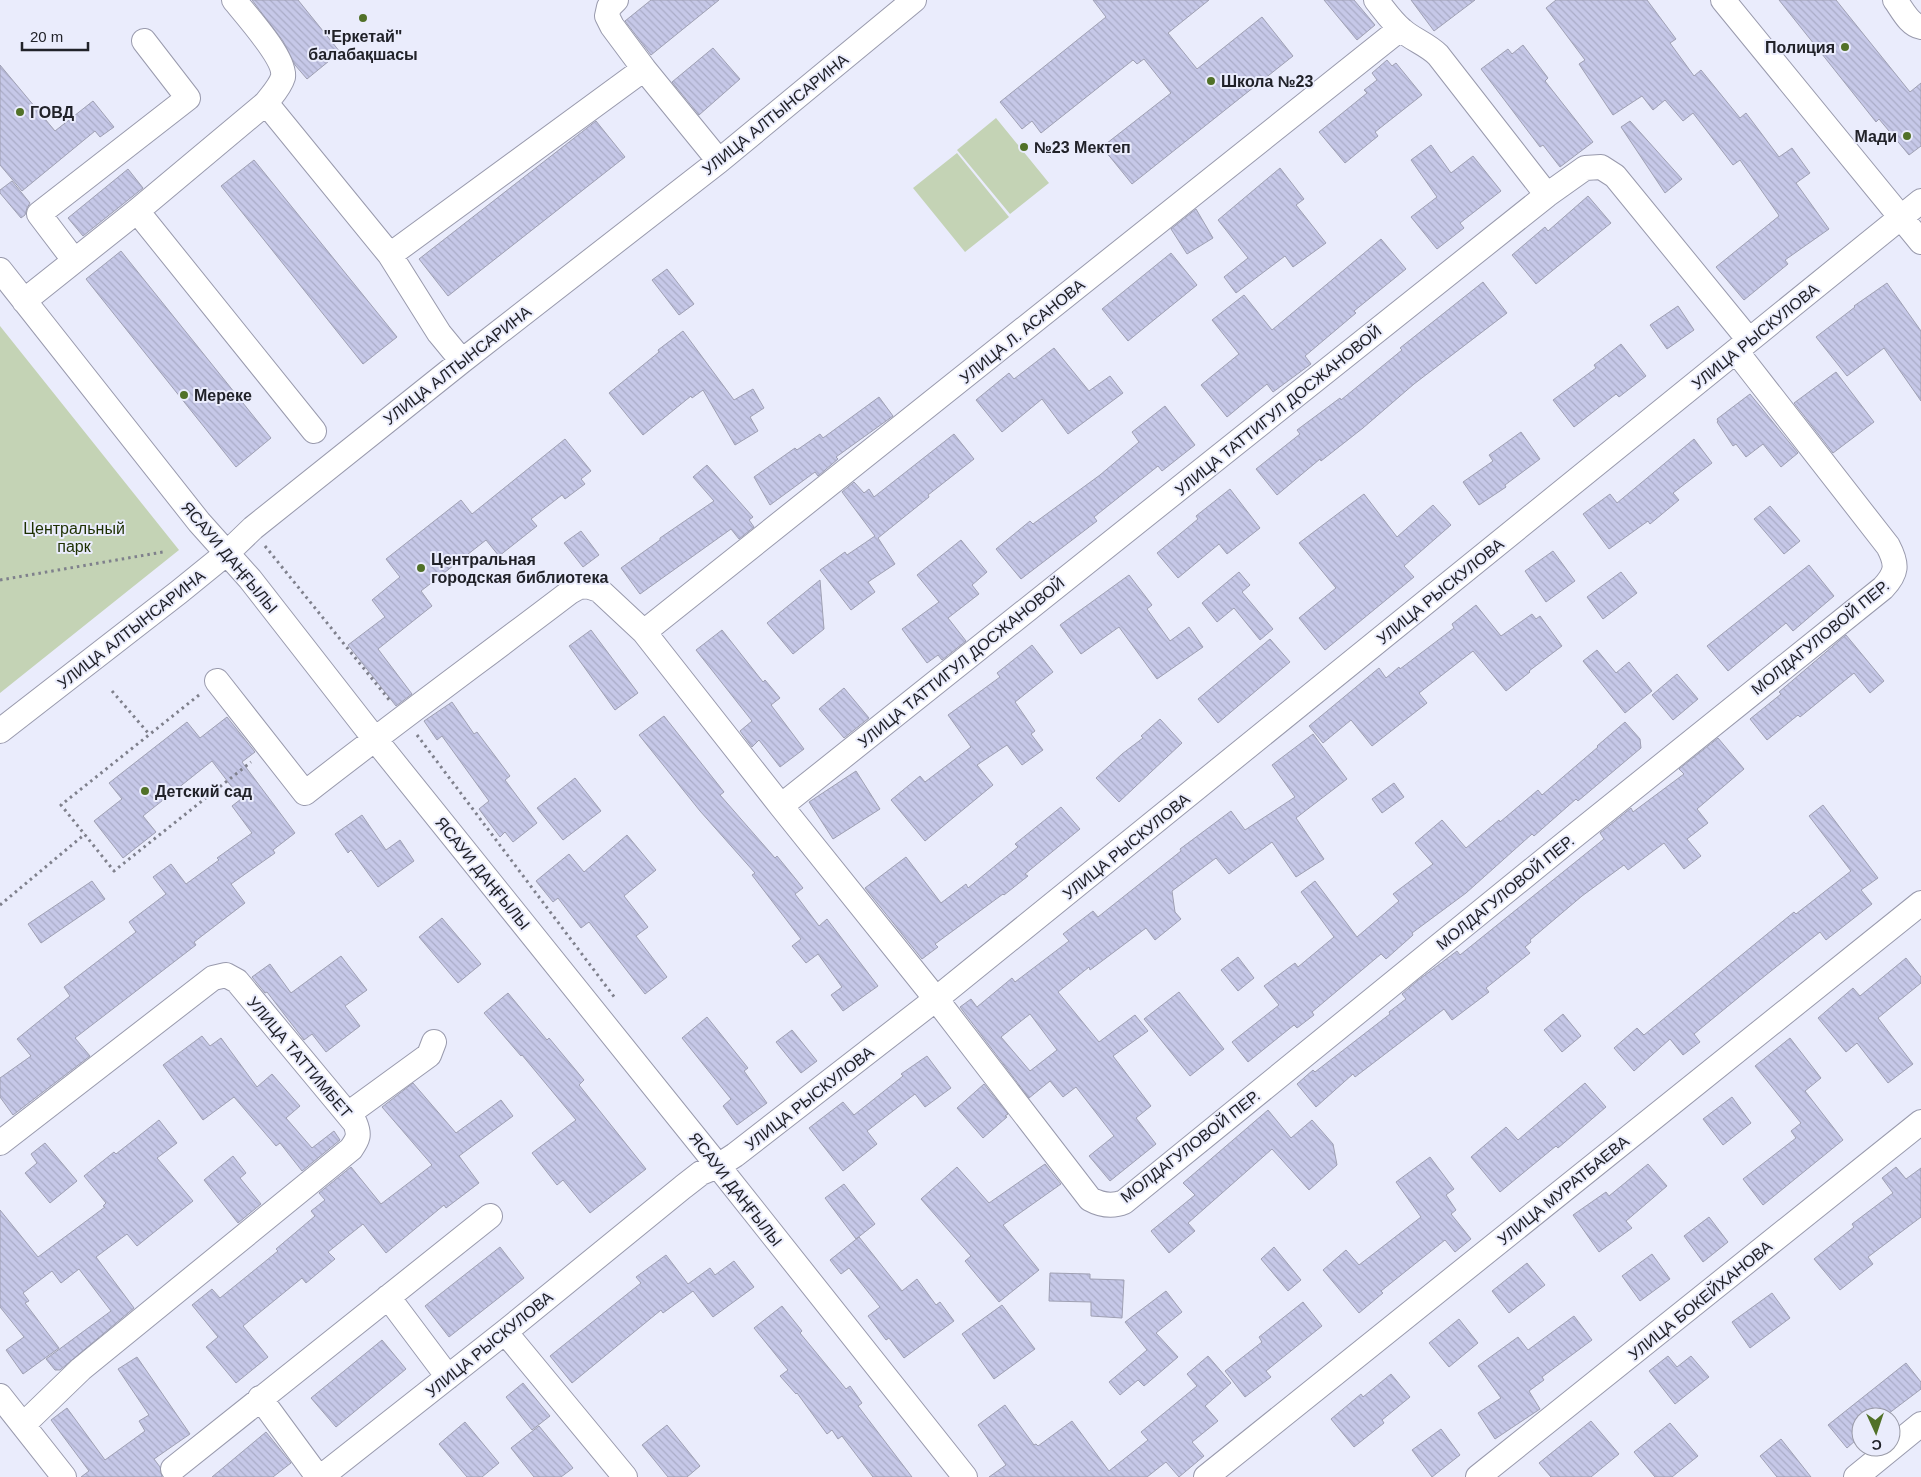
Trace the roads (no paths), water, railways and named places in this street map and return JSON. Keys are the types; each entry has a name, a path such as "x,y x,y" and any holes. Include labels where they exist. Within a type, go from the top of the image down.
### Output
{"street":[{"path":"24,301 266,103 278,89 283,76 277,55 234,0"},
{"path":"616,0 609,7 607,16 612,26 644,69 719,161"},
{"name":"УЛИЦА АЛТЫНСАРИНА","path":"0,731 227,553 253,528 462,361 719,161 914,0"},
{"path":"1376,0 1400,29 1428,46 1438,55 1547,195"},
{"path":"1723,0 1921,242"},
{"path":"1895,0 1910,20 1916,26 1921,27"},
{"name":"УЛИЦА Л. АСАНОВА","path":"644,632 1400,29"},
{"path":"74,260 39,214 188,98 144,41"},
{"path":"390,255 644,69"},
{"path":"266,103 390,255 439,333 462,361"},
{"name":"УЛИЦА ТАТТИГУЛ ДОСЖАНОВОЙ","path":"781,806 1547,195 1585,168 1601,167 1615,176 1743,346"},
{"name":"УЛИЦА РЫСКУЛОВА","path":"320,1477 505,1332 701,1173 735,1156 936,999 1921,201"},
{"path":"137,210 314,431"},
{"name":"ЯСАУИ ДАҢҒЫЛЫ","path":"0,270 199,522 250,579 374,738 965,1477"},
{"name":"МОЛДАГУЛОВОЙ ПЕР.","path":"936,999 1090,1199 1099,1204 1110,1205 1124,1202 1883,588 1892,578 1895,567 1894,557 1888,546 1743,346"},
{"path":"217,681 305,793 374,738 404,718 579,587 594,587 604,593 644,632 936,999"},
{"name":"УЛИЦА МУРАТБАЕВА","path":"1206,1477 1921,903"},
{"name":"УЛИЦА ТАТТИМБЕТ","path":"0,1143 213,978 226,974 237,981 348,1114 360,1133 358,1140 351,1149 81,1369 23,1425"},
{"path":"348,1114 429,1055 434,1042"},
{"name":"УЛИЦА БОКЕЙХАНОВА","path":"1478,1477 1921,1122"},
{"path":"172,1469 490,1216"},
{"path":"388,1297 448,1377"},
{"path":"505,1332 625,1477"},
{"path":"0,1396 64,1477"},
{"path":"260,1398 320,1477"},
{"path":"1856,1477 1921,1424"}],"place":[{"name":"\"Еркетай\" балабақшасы","path":"363,18"},
{"name":"Полиция","path":"1845,47"},
{"name":"Школа №23","path":"1211,81"},
{"name":"ГОВД","path":"20,112"},
{"name":"Мади","path":"1907,136"},
{"name":"№23 Мектеп","path":"1024,147"},
{"name":"Мереке","path":"184,395"},
{"name":"Центральная городская библиотека","path":"421,568"},
{"name":"Детский сад","path":"145,791"}],"park label":[{"name":"Центральный парк","path":"74,537"}]}
